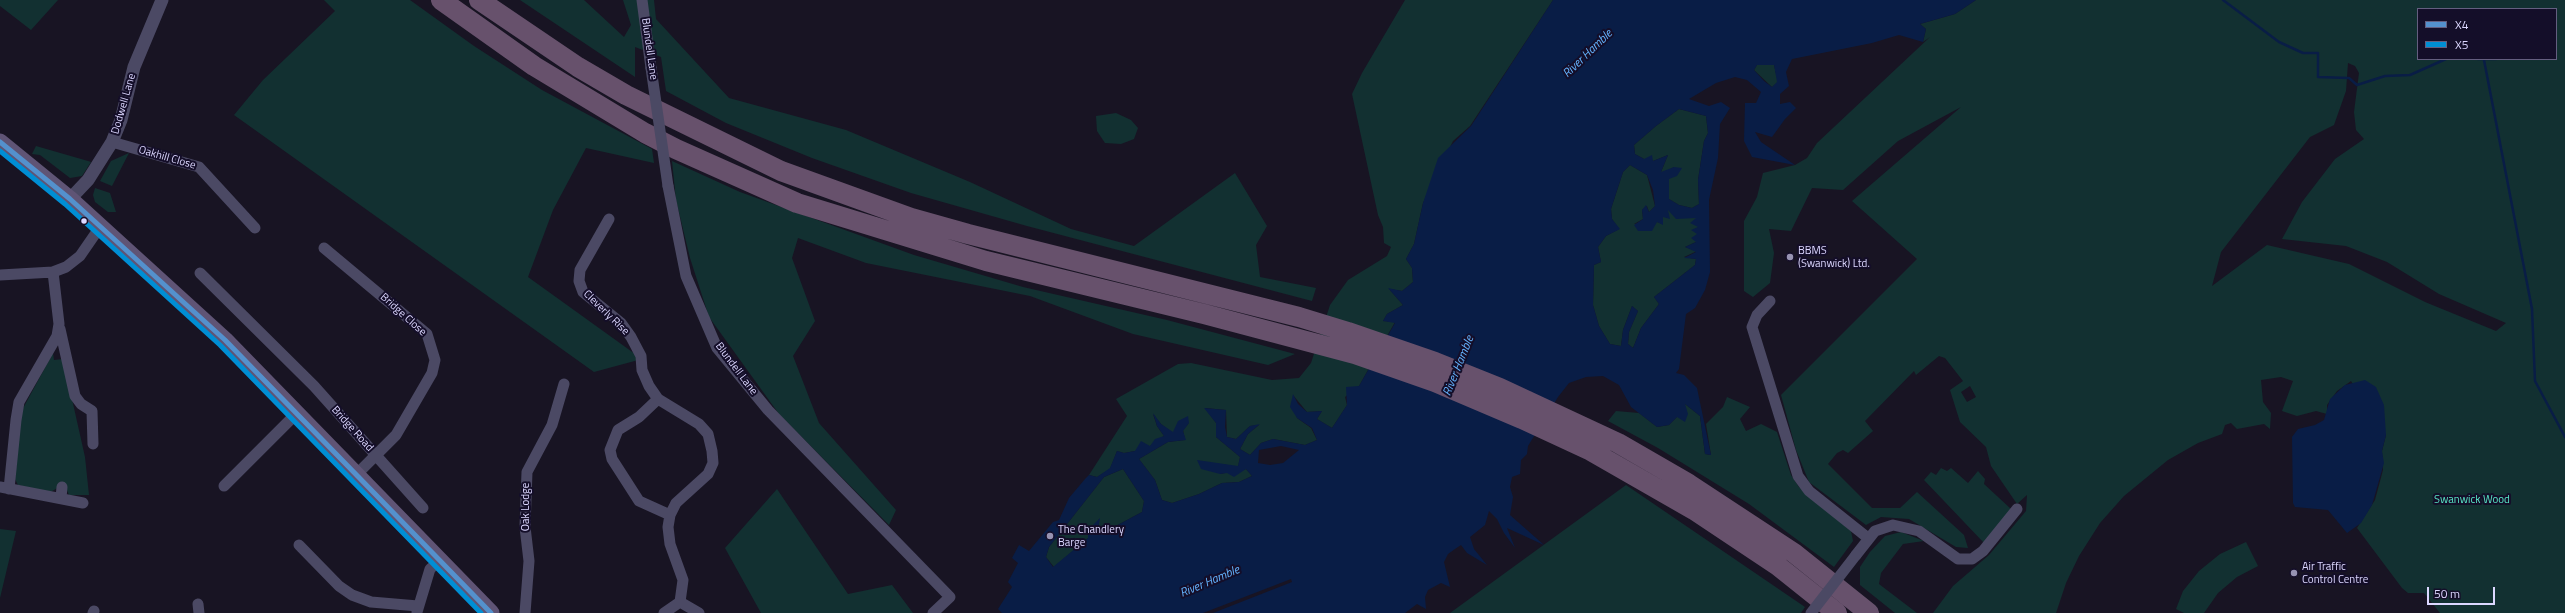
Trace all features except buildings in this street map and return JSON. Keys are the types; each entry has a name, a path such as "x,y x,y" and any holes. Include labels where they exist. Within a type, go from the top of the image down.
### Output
{"highway":[{"path":"441,0 534,66 645,133 676,150 796,203 986,261 1294,337 1355,354 1434,382 1547,430 1613,452 1689,484 1761,530 1806,562 1869,613"},
{"path":"479,0 578,67 626,95 781,171 911,218 968,234 1299,317 1373,339 1452,368 1538,404 1613,452 1694,510 1756,551 1799,582 1837,613"}],"main road":[{"path":"0,142 70,199 225,340 491,613"}],"street":[{"name":"Dodwell Lane","path":"70,199 88,180 112,142 121,120 134,67 162,0"},
{"name":"Blundell Lane","path":"642,0 668,186 686,276 717,348 768,410 950,597 933,613"},
{"name":"Oakhill Close","path":"112,142 199,167 252,220"},
{"name":"Cleverly Rise","path":"610,219 580,270 579,282 583,292 605,308 631,336 642,356 642,370 649,386 658,400 699,424 708,434 712,451 713,463 708,474 676,504 670,515"},
{"path":"0,275 53,272 66,268 80,256 100,227"},
{"name":"Bridge Close","path":"324,248 427,334 434,349 435,360 432,373 396,435 356,475"},
{"path":"53,272 59,324 75,396 81,404 92,411 93,444"},
{"name":"Bridge Road","path":"200,273 376,455 423,508"},
{"path":"1770,301 1757,315 1752,327 1798,476 1809,491 1868,538"},
{"path":"59,324 58,336 20,402 5,488 83,503"},
{"name":"Oak Lodge","path":"525,613 529,560 525,527 527,472 552,425 564,384"},
{"path":"658,400 639,417 618,430 610,450 612,459 639,501 670,515 668,527 670,544 683,580 680,602 664,613"},
{"path":"224,486 296,414"},
{"path":"61,498 62,487"},
{"path":"1811,613 1868,538 1887,525 1907,526 1919,531 1954,557 1967,560 1982,553 2018,509"},
{"path":"305,548 339,586 352,595 371,602 418,609 430,570 439,561"},
{"path":"680,602 699,613"}],"green space":[{"path":"0,0 58,0 31,30 0,6"},
{"path":"324,0 410,0 474,46 542,90 652,149 654,163 586,148 553,210 528,277 642,359 594,372 234,115 263,80 335,11"},
{"path":"520,0 584,0 624,37 631,25 623,0 654,0 656,19 729,98 846,130 970,182 1071,229 1134,246 1235,173 1267,226 1256,245 1260,277 1316,288 1312,301 1027,226 911,193 812,158 726,123 666,91 661,57 635,47 635,77"},
{"path":"1405,0 1553,0 1470,126 1453,141 1423,203 1414,244 1406,259 1412,268 1413,282 1402,291 1389,289 1403,305 1387,314 1383,321 1395,322 1359,386 1345,397 1347,405 1332,428 1317,419 1322,411 1307,412 1293,395 1297,418 1311,428 1317,440 1305,445 1273,439 1261,443 1250,455 1240,449 1248,434 1259,425 1250,426 1236,439 1227,437 1226,410 1205,408 1216,423 1216,437 1240,457 1238,467 1221,464 1220,474 1246,469 1252,476 1239,482 1222,483 1199,494 1172,503 1162,500 1155,480 1139,459 1168,442 1185,440 1183,430 1189,423 1173,433 1161,424 1153,414 1157,426 1164,436 1150,446 1135,451 1124,453 1117,451 1110,469 1097,477 1089,475 1127,416 1116,399 1178,364 1191,363 1272,380 1299,378 1311,363 1330,305 1348,280 1387,256 1391,247 1384,243 1383,227 1378,215 1352,94 1362,73"},
{"name":"Swanwick Wood","path":"1976,0 2565,0 2565,613 2440,613 2424,593 2408,593 2402,588 2357,528 2375,500 2383,470 2382,451 2386,435 2351,381 2337,391 2327,405 2327,414 2316,411 2297,416 2282,411 2293,381 2281,377 2261,380 2263,402 2271,413 2270,429 2264,424 2237,429 2231,423 2225,425 2222,434 2198,443 2168,460 2124,496 2100,523 2079,556 2066,583 2056,613 1933,613 1953,586 1989,555 2026,511 2027,495 2017,504 1991,466 1986,447 1960,422 1950,390 1963,381 1945,358 1939,356 1916,375 1914,371 1865,421 1873,431 1848,453 1843,450 1837,453 1828,464 1872,508 1900,508 1917,492 1964,535 1968,548 1956,547 1909,519 1881,517 1866,525 1809,482 1796,450 1781,395 1917,259 1852,201 1961,107 1898,141 1843,190 1812,188 1791,231 1769,229 1774,253 1770,283 1753,297 1744,291 1744,221 1757,197 1763,173 1795,165 1807,158 1817,143 1930,37 1923,42 1926,29 1920,24 1955,14","holes":["2348,63 2355,66 2359,73 2354,112 2356,130 2364,139 2335,159 2302,202 2282,239 2346,246 2387,262 2439,294 2506,323 2496,331 2425,302 2349,264 2267,245 2212,286 2221,252 2310,137 2334,125 2346,91","1970,386 1976,397 1967,402 1961,392"]},
{"path":"1757,65 1774,65 1778,82 1772,87 1754,70"},
{"path":"1679,109 1706,116 1708,133 1704,141 1698,180 1699,204 1692,208 1679,205 1669,199 1669,179 1674,167 1666,172 1661,172 1668,155 1653,161 1644,159 1635,154 1634,145"},
{"path":"1116,113 1131,120 1138,128 1134,139 1121,144 1105,143 1097,131 1096,116"},
{"path":"36,146 91,162 82,176 70,178 40,155 32,154"},
{"path":"129,153 112,186 100,181 111,161"},
{"path":"672,161 740,192 914,255 1023,287 1167,320 1295,354 1268,365 1133,334 1030,296 866,263 798,238 792,258 815,321 793,356 819,423 896,510 889,525 779,414 709,317 690,258 676,200"},
{"path":"1630,165 1647,175 1655,206 1649,212 1647,206 1642,210 1643,219 1634,224 1657,222 1663,224 1663,216 1667,209 1697,217 1698,227 1696,242 1685,247 1697,251 1684,257 1696,259 1695,265 1654,297 1659,304 1641,328 1633,348 1628,344 1629,332 1638,311 1632,306 1623,330 1621,346 1610,344 1599,326 1593,305 1594,265 1601,262 1598,247 1606,236 1619,229 1612,219 1611,209 1623,172"},
{"path":"95,188 110,193 116,212 108,212 95,202 93,195"},
{"path":"53,353 54,360 63,359 85,457 89,495 69,495 66,488 59,487 49,493 18,485 15,479 21,412"},
{"path":"1727,397 1750,407 1740,419 1746,431 1761,424 1777,432 1791,475 1799,487 1851,531 1853,541 1834,567 1749,504 1658,448 1608,421 1616,411 1639,413 1657,427 1669,425 1677,417 1685,404 1700,416 1705,454 1711,455 1706,424 1723,407"},
{"path":"1941,468 1947,471 1951,468 1968,483 1978,471 1985,479 1984,484 2011,509 1984,543 1924,480 1931,472 1936,475"},
{"path":"1123,469 1144,501 1142,512 1101,534 1098,529 1099,519 1088,538 1054,567 1046,557 1049,547 1104,477"},
{"path":"1626,485 1805,607 1801,613 1450,613"},
{"path":"777,489 848,594 892,585 913,613 761,613 725,548"},
{"path":"0,529 16,531 0,598"},
{"path":"1901,532 1924,541 1903,544 1881,573 1879,584 1917,613 1895,613 1860,585 1860,567 1870,552 1885,536"},
{"path":"2246,542 2258,566 2237,577 2218,593 2204,613 2184,613 2176,609 2183,591 2199,571 2220,554"}],"water":[{"name":"River Hamble","path":"1553,0 1976,0 1955,14 1920,24 1926,29 1923,42 1899,35 1872,43 1792,59 1786,72 1789,86 1780,94 1780,104 1790,102 1796,108 1785,119 1772,137 1755,132 1761,142 1795,165 1752,157 1744,141 1745,103 1756,103 1761,92 1747,80 1735,77 1716,83 1689,99 1709,106 1721,102 1730,108 1720,124 1718,158 1709,200 1710,272 1705,290 1695,308 1686,314 1679,369 1676,373 1684,375 1697,388 1711,455 1705,454 1700,416 1685,404 1688,414 1685,422 1677,417 1669,425 1657,427 1631,407 1619,385 1603,376 1586,377 1569,383 1558,397 1528,446 1527,454 1521,460 1520,474 1512,477 1510,487 1513,497 1510,515 1544,545 1507,528 1515,548 1504,533 1497,519 1489,511 1485,525 1470,537 1474,549 1487,565 1467,553 1461,545 1448,554 1444,562 1450,587 1441,583 1428,590 1425,597 1426,609 1417,604 1405,613 1002,613 998,609 1012,587 1008,582 1018,563 1012,558 1019,545 1029,551 1053,522 1059,520 1069,498 1085,479 1089,475 1097,477 1110,468 1117,451 1124,453 1135,451 1141,441 1150,446 1155,439 1164,436 1157,426 1153,413 1161,424 1173,432 1178,421 1188,416 1189,423 1183,431 1186,440 1168,442 1139,459 1155,480 1162,500 1172,503 1199,494 1222,483 1239,482 1252,476 1246,469 1234,477 1227,473 1220,474 1201,469 1197,460 1238,466 1240,457 1216,437 1216,423 1204,408 1226,410 1225,427 1227,437 1236,439 1250,426 1260,424 1248,434 1240,449 1250,455 1261,443 1273,439 1305,445 1317,440 1312,428 1297,418 1290,407 1293,394 1298,404 1307,412 1322,411 1317,419 1332,428 1347,405 1346,387 1359,386 1395,323 1383,321 1387,314 1403,305 1388,288 1402,291 1413,282 1412,268 1406,259 1414,244 1423,203 1438,158 1471,126","holes":["1757,65 1774,65 1777,82 1772,87 1754,70","1679,109 1706,116 1708,133 1704,141 1698,180 1699,204 1692,208 1679,205 1669,199 1669,179 1677,176 1682,168 1674,167 1661,172 1668,155 1653,161 1652,155 1644,159 1635,154 1634,145","1630,165 1647,175 1653,190 1655,206 1649,212 1646,205 1642,210 1643,219 1634,225 1638,231 1652,231 1657,222 1663,225 1663,217 1670,219 1668,210 1676,219 1696,218 1690,223 1698,227 1691,230 1697,234 1691,238 1696,242 1685,247 1696,252 1684,258 1696,259 1695,265 1654,297 1659,304 1641,328 1633,348 1628,344 1629,332 1638,311 1632,306 1623,330 1621,346 1610,344 1599,326 1593,305 1594,265 1601,262 1598,247 1606,236 1620,229 1612,219 1611,209 1623,172","1281,446 1299,450 1283,463 1270,465 1258,463 1259,450","1123,469 1144,501 1142,512 1101,534 1098,529 1100,518 1088,530 1088,538 1053,567 1046,557 1049,547 1104,477"]},
{"path":"2365,380 2376,387 2384,405 2386,435 2382,451 2384,463 2372,505 2361,523 2347,533 2328,510 2295,507 2293,503 2292,437 2298,429 2315,425 2324,420 2330,399 2345,385"}],"pier":[{"path":"1291,579 1292,582 1213,613 1203,613"}],"waterway":[{"path":"2223,0 2279,42 2303,53 2318,53 2318,77 2349,78 2357,85 2385,76 2410,75 2444,60"},
{"path":"2484,60 2532,309 2535,381 2565,437"}],"transit line":[{"name":"X4","path":"0,142 70,199 225,340 491,613"},
{"name":"X5","path":"0,151 65,204 220,345 481,613"}],"place":[{"name":"BBMS (Swanwick) Ltd.","path":"1790,257"},
{"name":"The Chandlery Barge","path":"1050,536"},
{"name":"Air Traffic Control Centre","path":"2294,573"}]}
